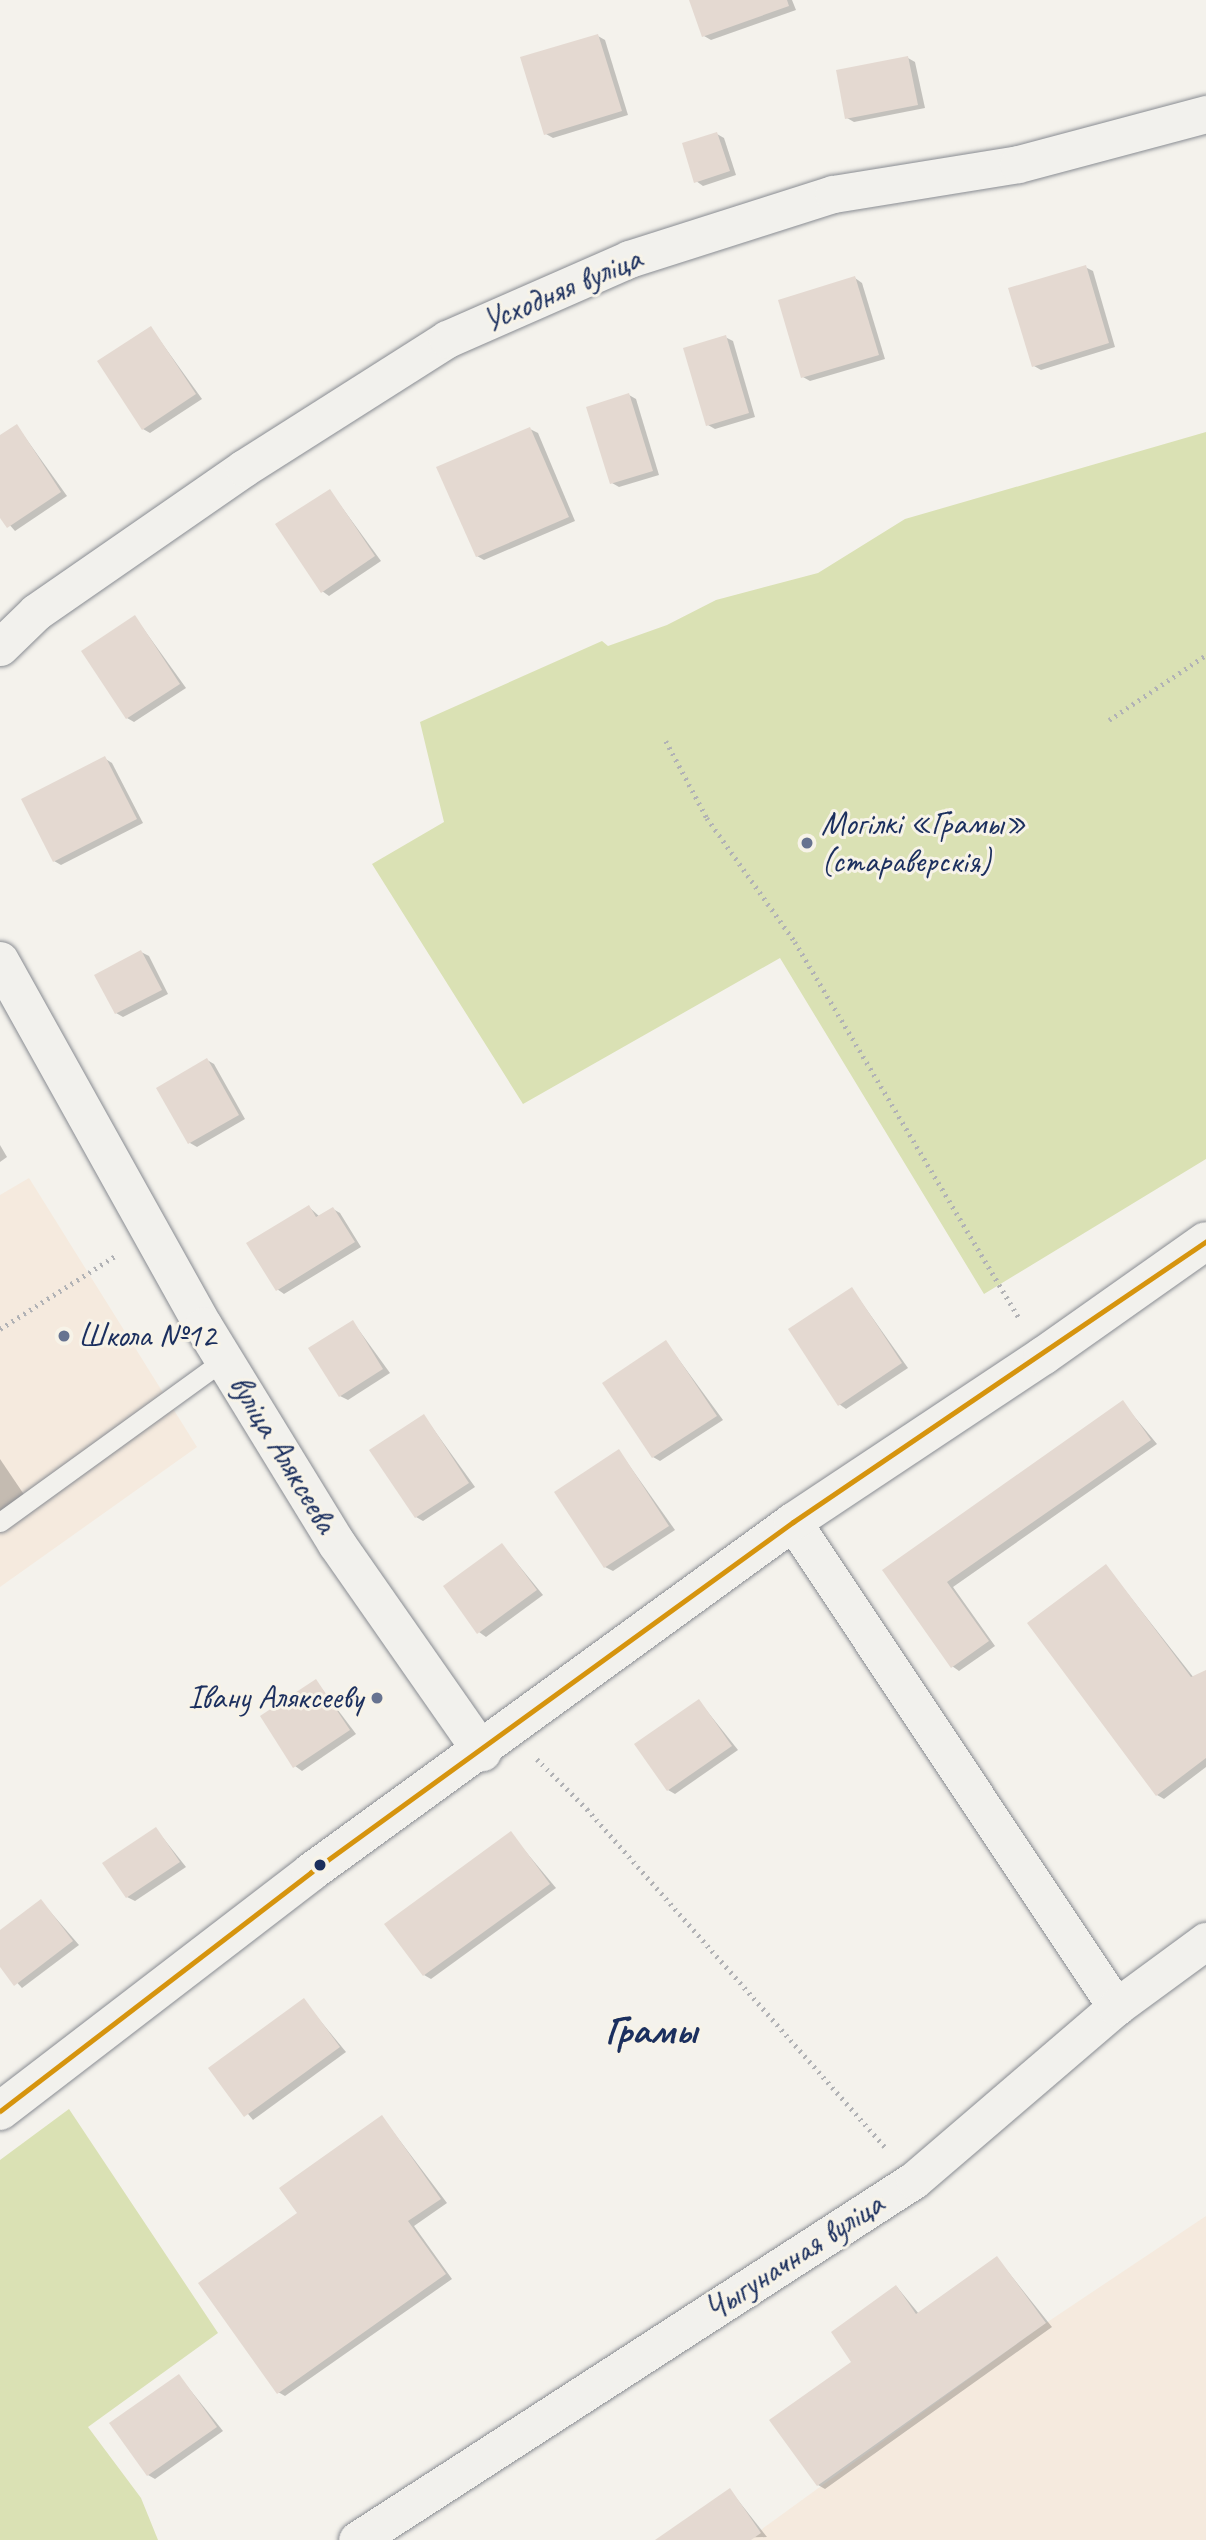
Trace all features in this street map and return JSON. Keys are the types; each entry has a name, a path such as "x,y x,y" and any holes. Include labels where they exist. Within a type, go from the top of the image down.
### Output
{"street":[{"name":"Усходняя вуліца","path":"0,647 36,612 244,468 447,340 629,258 832,194 1018,164 1206,114"},
{"name":"вуліца Аляксеева","path":"0,961 149,1235 337,1544 495,1742"},
{"path":"0,2110 312,1872 495,1742 793,1522 1043,1356 1206,1241"},
{"path":"793,1522 1116,2007"},
{"name":"Чыгуначная вуліца","path":"357,2540 914,2180 1116,2007 1206,1941"}],"lane":[{"path":"0,1522 225,1359"}],"path":[{"path":"1109,720 1206,655"},
{"path":"666,741 707,818 795,942 1043,1356"},
{"path":"0,1329 149,1235"},
{"path":"495,1742 587,1809 914,2180"}],"shaded area":[{"name":"Школа №12","path":"29,1178 197,1447 0,1587 0,1195"},
{"path":"1206,2216 1206,2540 747,2540 1046,2323"}],"green space":[{"name":"Могілкі «Грамы» (стараверскія)","path":"1206,432 1206,1159 984,1294 780,958 523,1104 372,864 444,822 420,722 602,641 608,646 667,625 716,600 818,573 905,519"},
{"path":"69,2109 218,2333 88,2427 141,2498 158,2540 0,2540 0,2160"}],"building":[{"path":"689,0 787,0 789,6 702,37"},
{"path":"598,34 622,111 544,135 520,57"},
{"path":"908,56 918,105 845,119 836,70"},
{"path":"717,132 730,171 694,183 682,143"},
{"path":"1086,265 1109,343 1032,367 1008,288"},
{"path":"855,276 879,355 801,378 778,300"},
{"path":"151,326 196,394 142,430 97,361"},
{"path":"726,335 749,413 706,426 683,348"},
{"path":"629,393 653,471 610,484 586,407"},
{"path":"17,424 61,492 7,528 0,518 0,435"},
{"path":"530,427 569,517 476,557 436,467"},
{"path":"330,489 375,556 321,593 275,524"},
{"path":"135,615 180,684 126,719 81,651"},
{"path":"105,756 137,819 53,862 21,799"},
{"path":"141,950 162,990 115,1014 94,975"},
{"path":"207,1058 239,1115 188,1144 156,1088"},
{"path":"309,1205 316,1217 333,1207 355,1242 276,1291 246,1243"},
{"path":"852,1287 902,1363 838,1406 788,1329"},
{"path":"353,1320 383,1369 339,1397 308,1348"},
{"path":"666,1340 717,1416 652,1458 602,1383"},
{"path":"1123,1400 1151,1440 947,1582 989,1641 951,1668 882,1570"},
{"path":"424,1414 469,1483 415,1518 369,1450"},
{"path":"619,1449 669,1526 604,1568 554,1492"},
{"path":"502,1543 537,1590 477,1634 443,1586"},
{"path":"1106,1564 1191,1677 1206,1670 1206,1758 1156,1796 1027,1623"},
{"path":"316,1679 350,1730 293,1768 260,1716"},
{"path":"699,1699 732,1746 667,1791 634,1744"},
{"path":"156,1827 180,1862 126,1898 102,1863"},
{"path":"511,1831 550,1884 423,1976 384,1924"},
{"path":"41,1899 73,1941 14,1986 0,1967 0,1930"},
{"path":"304,1998 340,2047 244,2117 208,2068"},
{"path":"382,2115 441,2199 408,2221 446,2274 277,2394 198,2283 297,2213 279,2188"},
{"path":"997,2256 1046,2323 817,2486 769,2420 851,2362 831,2332 896,2285 916,2314"},
{"path":"179,2374 217,2427 147,2476 109,2423"},
{"path":"730,2488 761,2533 751,2540 655,2540"}],"transit line":[{"path":"0,2111 311,1872 793,1522 1206,1241"}],"place":[{"name":"Могілкі «Грамы» (стараверскія)","path":"807,843"},
{"name":"Школа №12","path":"64,1336"},
{"name":"Івану Аляксееву","path":"377,1698"}],"district":[{"name":"Грамы","path":"651,2030"}]}
